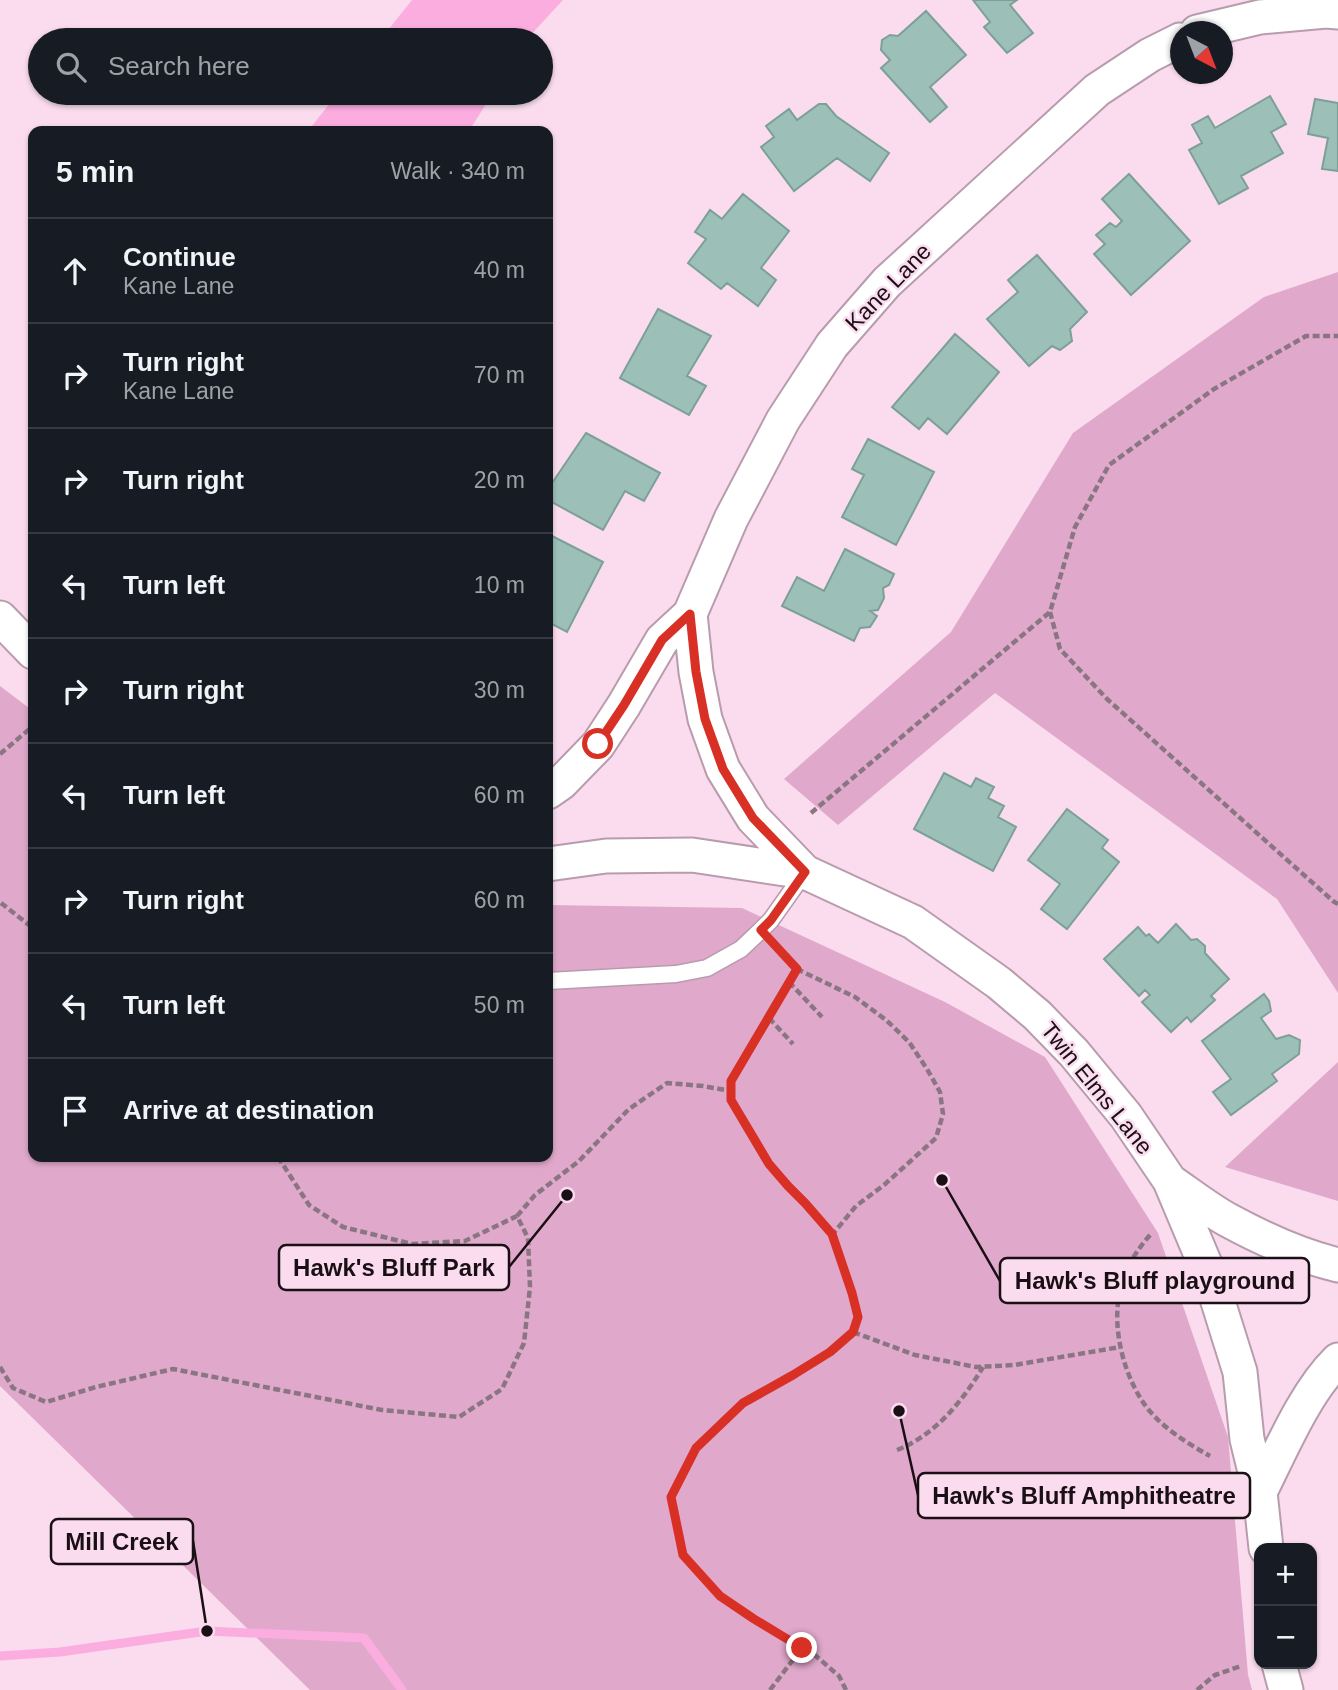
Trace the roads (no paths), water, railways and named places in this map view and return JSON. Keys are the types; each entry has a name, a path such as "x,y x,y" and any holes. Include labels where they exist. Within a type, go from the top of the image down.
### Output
{"street":[{"path":"1233,23 1260,17 1338,12"},
{"name":"Kane Lane","path":"553,789 598,744 662,640 690,614 737,507 783,420 832,345 887,282 1097,90 1150,55 1170,45"},
{"name":"Kane Lane","path":"690,614 696,672 705,719 723,769 753,818 805,872"},
{"path":"0,618 28,647"},
{"name":"Twin Elms Lane","path":"553,863 606,856 692,855 805,872 913,922 999,983 1037,1015 1074,1053 1126,1116 1170,1181 1210,1276 1240,1372 1247,1439 1260,1492 1265,1543"},
{"path":"1170,1181 1226,1219 1314,1259 1338,1265"},
{"path":"1260,1492 1324,1373 1338,1360"},
{"path":"1280,1669 1286,1690"}],"lane":[{"path":"553,981 676,974 707,968 741,949 761,930 805,872"}],"waterway":[{"path":"0,1656 60,1652 207,1631 364,1638 402,1690"}],"place":[{"name":"Hawk's Bluff playground","path":"942,1180"},
{"name":"Hawk's Bluff Park","path":"567,1195"},
{"name":"Hawk's Bluff Amphitheatre","path":"899,1411"},
{"name":"Mill Creek","path":"207,1631"}]}
